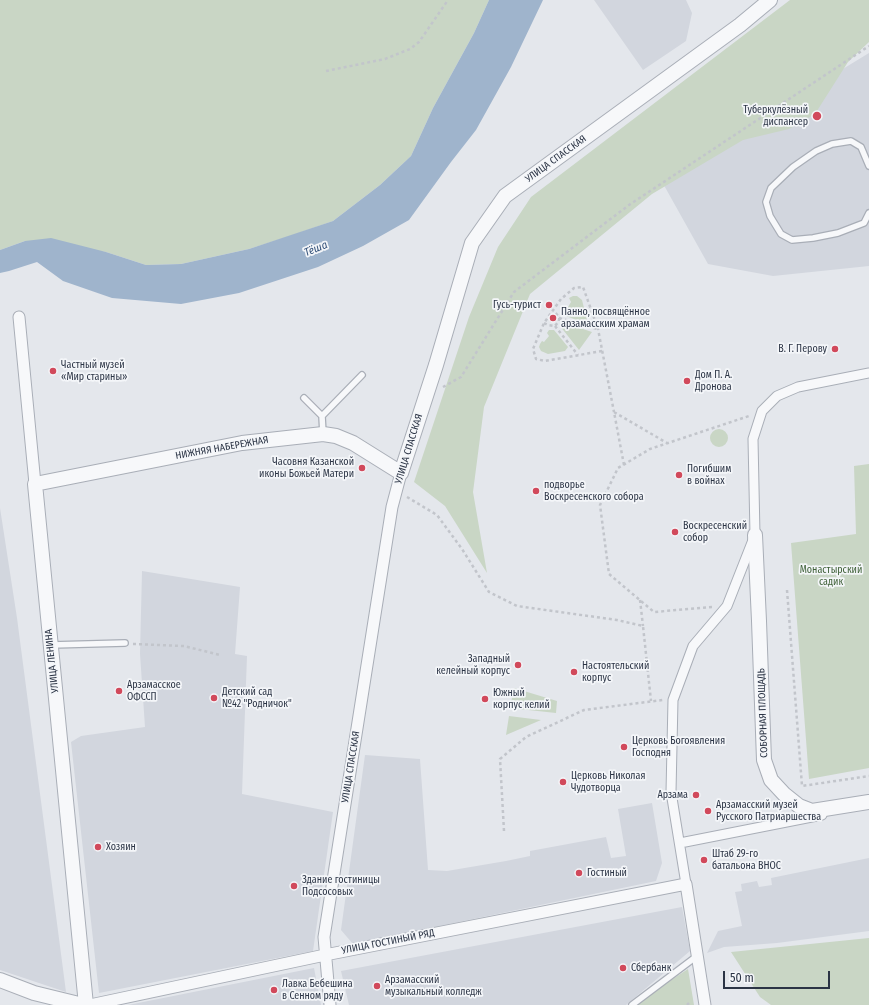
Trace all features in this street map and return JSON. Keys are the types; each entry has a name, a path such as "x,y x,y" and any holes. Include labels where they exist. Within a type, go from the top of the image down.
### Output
{"street":[{"name":"УЛИЦА СПАССКАЯ","path":"330,1005 324,936 392,507 401,473 472,243 505,196 740,25 770,0"},
{"name":"УЛИЦА ЛЕНИНА","path":"18,317 86,1005"},
{"name":"СОБОРНАЯ ПЛОЩАДЬ","path":"869,373 798,387 777,396 762,411 753,439 755,535 764,760 771,780 784,794 799,806 812,811 869,802"},
{"name":"НИЖНЯЯ НАБЕРЕЖНАЯ","path":"35,484 242,443 323,434 336,436 353,443 401,473"},
{"name":"СОБОРНАЯ ПЛОЩАДЬ","path":"686,884 671,792 673,700 693,646 726,606 755,535"},
{"path":"680,842 869,806"},
{"name":"УЛИЦА ГОСТИНЫЙ РЯД","path":"90,1005 325,955 686,884"},
{"path":"686,884 705,1005"},
{"path":"0,980 34,993 83,1005"}],"lane":[{"path":"869,166 861,147 851,141 832,144 816,151 793,167 771,188 766,202 770,216 780,234 792,240 838,233 866,224 869,213"},
{"path":"322,416 362,375"},
{"path":"304,398 322,416 323,434"},
{"path":"51,645 125,644"},
{"path":"632,1005 698,955"}],"path":[{"path":"326,71 385,59 410,49 419,42 448,0"},
{"path":"426,395 461,377 514,292 629,205 869,46"},
{"path":"602,351 545,361 536,358 533,349 544,323 561,300 574,288 582,288 598,329 624,464"},
{"path":"553,310 559,318 598,329"},
{"path":"555,326 559,321 559,318"},
{"path":"544,323 555,326 578,355"},
{"path":"726,606 654,612 609,574 600,505 618,468 624,464 650,449 762,411"},
{"path":"614,412 668,443"},
{"path":"397,490 437,515 462,549 489,592 517,606 617,620 643,626"},
{"path":"787,590 802,786 869,776"},
{"path":"640,600 651,701"},
{"path":"125,644 184,646 220,655"},
{"path":"504,831 500,759 526,737 584,710 651,701 673,700"}],"shaded area":[{"path":"594,0 686,0 692,13 686,41 643,70"},
{"name":"Туберкулёзный диспансер","path":"869,53 869,266 773,276 708,264 661,180"},
{"path":"0,508 17,618 66,992 0,970"},
{"path":"142,571 240,587 235,654 247,656 242,794 333,812 313,951 99,993 71,742 81,736 145,727 140,654"},
{"path":"365,755 420,759 428,870 447,871 506,861 530,856 530,851 606,837 611,858 626,856 618,809 652,803 662,863 656,881 353,944 341,930"},
{"path":"869,858 869,931 777,943 724,947 707,953 718,931 742,926 735,892 742,891 741,884 757,881 759,887 772,885 771,878"},
{"path":"682,907 690,951 626,1005 349,1005 341,971"},
{"path":"314,968 321,1005 128,1005"}],"green space":[{"path":"0,0 489,0 474,33 433,108 411,156 380,185 333,221 293,235 249,249 181,264 146,265 106,252 25,241 0,250"},
{"path":"790,0 869,0 869,42 848,62 815,114 789,129 743,140 652,194 530,294 484,407 473,492 487,573 445,506 414,482 469,317 498,247 531,197"},
{"path":"577,296 582,300 587,320 585,323 563,315 561,311 563,309 567,309 571,302 569,298"},
{"path":"562,322 592,332 579,350 560,326"},
{"path":"549,330 554,330 568,347 565,351 548,354 541,351 539,347 540,344 549,336 547,333"},
{"path":"715,429 723,429 728,434 726,445 723,447 715,447 710,442 710,434"},
{"name":"Монастырский садик","path":"869,464 869,768 809,779 791,543 856,534 854,466"},
{"path":"514,688 557,701 556,713 510,708"},
{"path":"509,716 541,720 506,735"},
{"path":"869,938 869,1005 771,1005 760,997 731,952"},
{"path":"688,969 694,1005 633,1005"}],"water":[{"name":"Тёша","path":"489,0 543,0 511,67 476,130 409,220 363,246 318,267 239,293 181,304 112,298 63,281 37,262 0,273 0,250 25,241 51,238 106,252 146,265 181,264 249,249 333,221 380,185 411,156 433,108 474,33"}],"place":[{"name":"Туберкулёзный диспансер","path":"817,116"},
{"name":"Гусь-турист","path":"549,305"},
{"name":"Панно, посвящённое арзамасским храмам","path":"553,318"},
{"name":"В. Г. Перову","path":"835,349"},
{"name":"Частный музей «Мир старины»","path":"53,371"},
{"name":"Дом П. А. Дронова","path":"687,381"},
{"name":"Часовня Казанской иконы Божьей Матери","path":"362,468"},
{"name":"Погибшим в войнах","path":"679,475"},
{"name":"подворье Воскресенского собора","path":"536,491"},
{"name":"Воскресенский собор","path":"675,532"},
{"name":"Западный келейный корпус","path":"518,665"},
{"name":"Настоятельский корпус","path":"574,672"},
{"name":"Арзамасское ОФССП","path":"119,691"},
{"name":"Детский сад №42 \"Родничок\"","path":"214,698"},
{"name":"Южный корпус келий","path":"485,699"},
{"name":"Церковь Богоявления Господня","path":"624,747"},
{"name":"Церковь Николая Чудотворца","path":"563,782"},
{"name":"Арзама","path":"696,795"},
{"name":"Арзамасский музей Русского Патриаршества","path":"708,811"},
{"name":"Хозяин","path":"98,847"},
{"name":"Штаб 29-го батальона ВНОС","path":"704,860"},
{"name":"Гостиный","path":"579,873"},
{"name":"Здание гостиницы Подсосовых","path":"294,886"},
{"name":"Сбербанк","path":"623,968"},
{"name":"Арзамасский музыкальный колледж","path":"377,986"},
{"name":"Лавка Бебешина в Сенном ряду","path":"274,990"}]}
